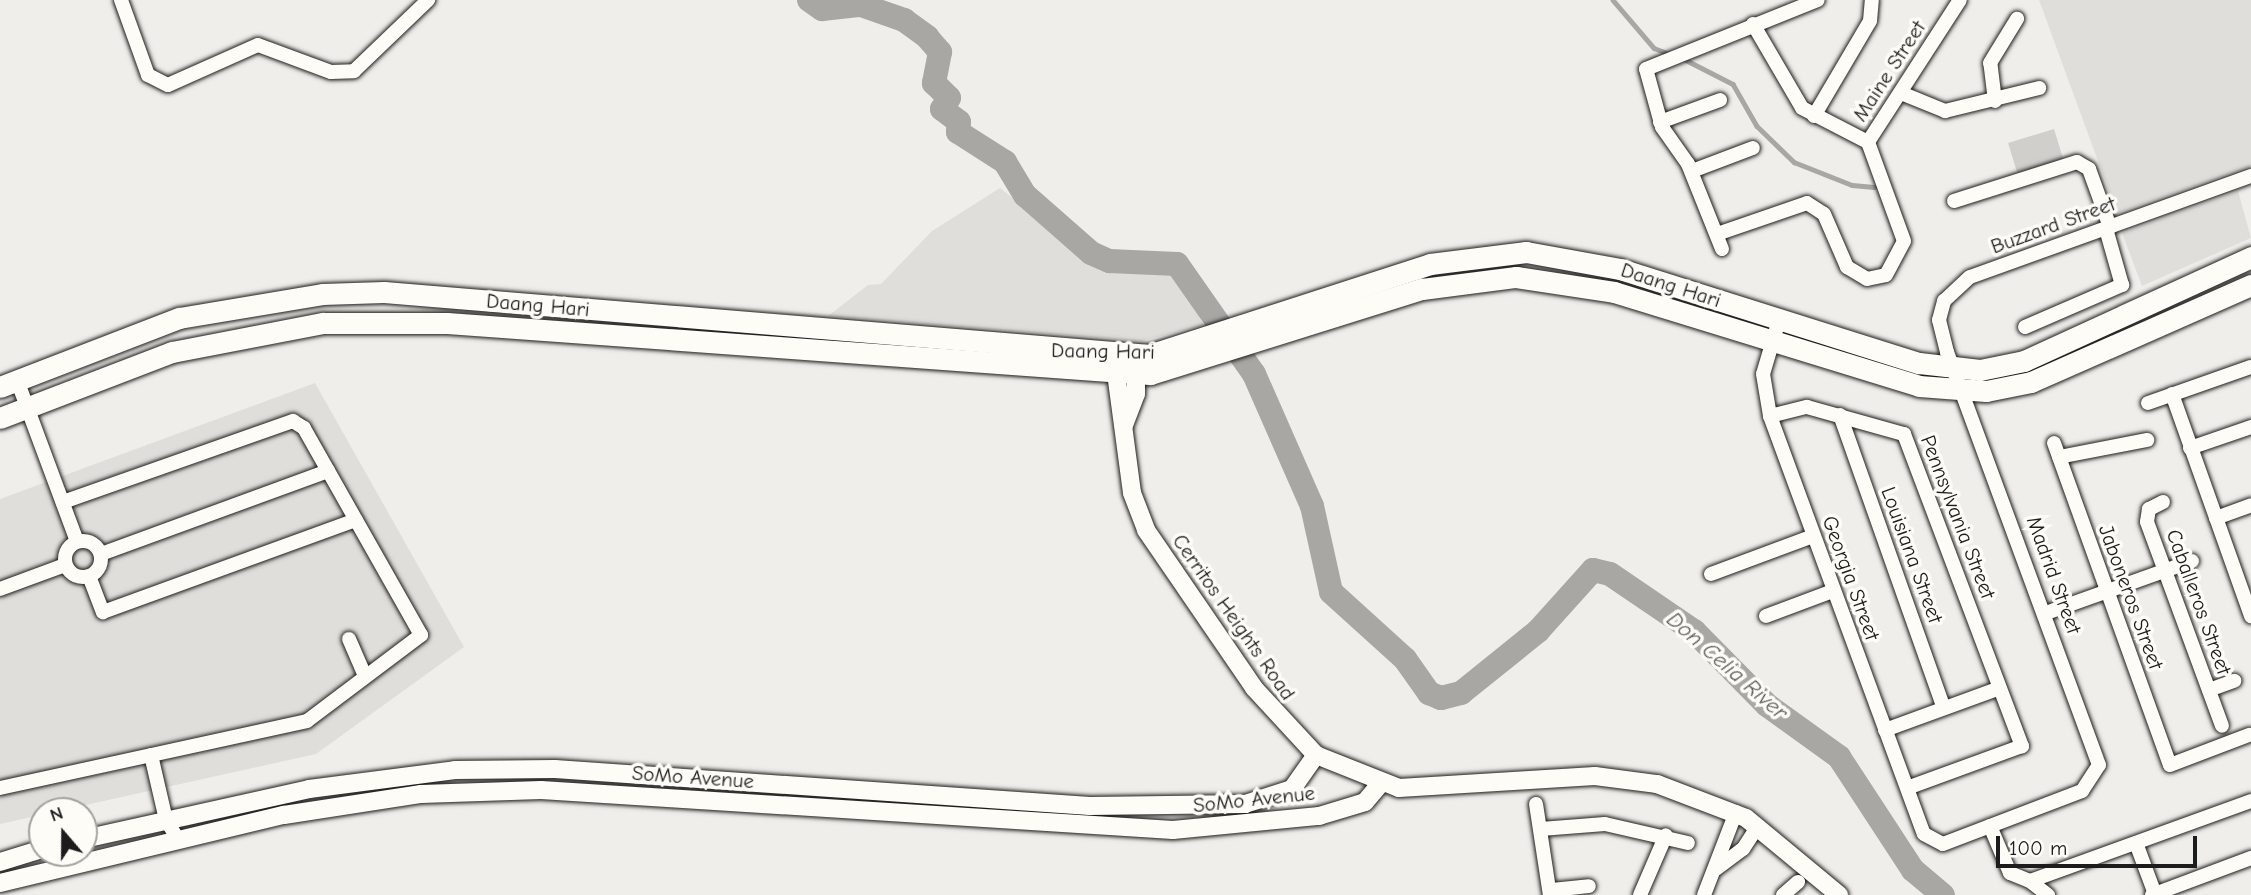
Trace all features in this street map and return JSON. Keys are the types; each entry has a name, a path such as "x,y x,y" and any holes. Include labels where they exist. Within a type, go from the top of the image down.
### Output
{"main road":[{"name":"Daang Hari","path":"0,418 172,352 323,323 447,323 802,351 976,354 1136,365 1207,351 1430,264 1526,252 1620,269 1779,320 1954,370 2024,360 2251,257"},
{"path":"2213,276 2223,297"},
{"name":"Daang Hari","path":"1254,334 1433,286 1516,277 1614,292 1772,343 1963,392 2031,382 2251,285"},
{"name":"Daang Hari","path":"8,383 179,318 322,293 384,292 805,329 976,354"},
{"path":"802,351 805,329"}],"street":[{"path":"121,0 148,75 168,85 258,45 331,72 354,71 428,0"},
{"path":"1722,249 1692,171 1660,122 1644,76 1654,62 1818,0"},
{"path":"1814,116 1870,21 1872,0"},
{"name":"Maine Street","path":"1717,234 1807,203 1824,214 1847,267 1878,279 1895,267 1904,242 1868,142 1960,0"},
{"path":"1995,102 1990,63 2017,19"},
{"path":"1753,24 1794,100 1814,116 1868,142"},
{"path":"1901,93 1933,110 1995,102 2039,88"},
{"path":"1660,122 1720,100"},
{"path":"1692,171 1753,148"},
{"path":"1954,201 2077,162 2089,169 2108,228 2122,285 2025,327"},
{"name":"Buzzard Street","path":"1963,392 1939,320 1952,289 1969,277 2251,176"},
{"name":"Georgia Street","path":"1779,320 1762,384 1770,416 1924,834 1934,844 1990,826"},
{"name":"Cerritos Heights Road","path":"1114,364 1132,493 1157,549 1279,720 1316,755 1380,784"},
{"name":"Cerritos Heights Road","path":"1124,425 1136,365"},
{"path":"2148,402 2251,367"},
{"path":"8,383 28,407 77,541"},
{"name":"Madrid Street","path":"1963,392 2097,755 2097,775 2082,791 1990,826"},
{"path":"2172,394 2216,518 2245,582 2251,616"},
{"name":"Pennsylvania Street","path":"1770,416 1799,406 1840,415 1906,438 2022,746 1907,788"},
{"name":"Louisiana Street","path":"1840,415 1944,708"},
{"path":"0,788 307,721 421,635 304,428 293,421 62,502"},
{"path":"2190,448 2251,427"},
{"name":"Jaboneros Street","path":"2147,440 2056,450 2105,592 2170,765 2249,735"},
{"path":"328,471 101,554 89,576 103,612 356,520"},
{"name":"Caballeros Street","path":"2164,502 2146,515 2222,726"},
{"path":"2216,518 2251,505"},
{"path":"1711,574 1813,536"},
{"path":"89,576 78,577 65,565 65,553 77,541 89,541 101,554"},
{"path":"2046,613 2192,561"},
{"path":"0,589 65,565"},
{"path":"1766,616 1833,591"},
{"path":"349,639 365,676"},
{"path":"2209,690 2234,681"},
{"path":"1885,730 2000,688"},
{"path":"151,755 166,820 178,839"},
{"name":"SoMo Avenue","path":"98,836 362,779 494,769 1090,806 1244,804 1292,789 1316,755"},
{"path":"1380,784 1458,789 1595,776 1657,784 1736,812 1758,826 1839,895"},
{"name":"SoMo Avenue","path":"0,883 178,839 352,801 483,790 1098,828 1217,828 1346,810 1365,802 1380,784"},
{"path":"2030,881 2251,801"},
{"path":"1536,804 1551,892 1589,886"},
{"path":"1704,895 1736,812"},
{"path":"1541,829 1605,824 1666,835 1688,844"},
{"path":"1716,869 1743,849 1758,826"},
{"path":"1990,826 2010,873 2030,881 2048,895"},
{"path":"1640,895 1666,835"},
{"path":"2136,843 2154,894 2251,858"},
{"path":"0,862 28,853"},
{"path":"1783,895 1798,882"}],"shaded area":[{"path":"2039,0 2251,0 2251,166 2117,213"},
{"path":"2054,129 2064,162 2018,176 2008,143"},
{"path":"1000,188 1087,256 1109,267 1178,276 1204,325 1142,341 828,316 868,285 881,284 932,231"},
{"path":"2238,191 2251,238 2142,286 2122,233"},
{"path":"315,383 464,647 316,754 98,802 98,797 28,797 28,818 0,824 0,499"}],"waterway":[{"name":"Don Celia River","path":"809,0 822,9 861,5 904,20 927,37 940,52 934,83 949,98 942,109 959,122 958,132 1005,162 1025,195 1091,253 1109,261 1177,264 1254,374 1312,506 1331,592 1405,659 1429,693 1441,698 1461,693 1538,631 1593,570 1610,574 1694,631 1767,705 1839,757 1913,870 1943,895"},
{"path":"1613,0 1654,48 1672,55"},
{"path":"1684,59 1733,84 1757,126 1794,162 1852,185 1874,187"}]}
